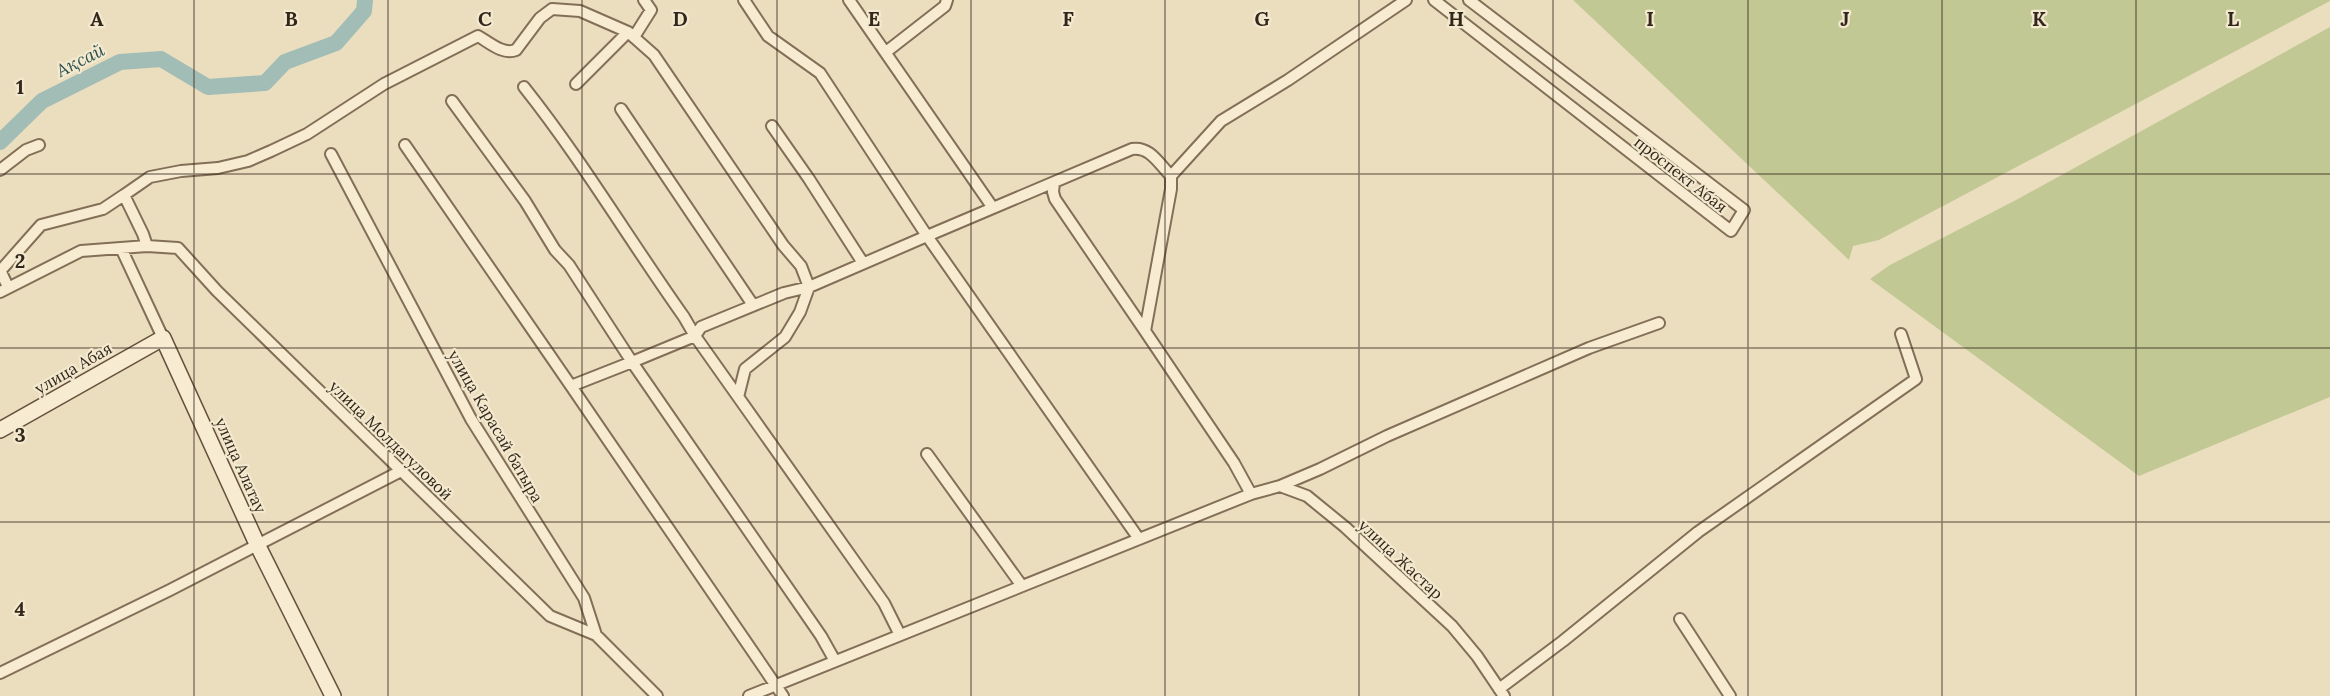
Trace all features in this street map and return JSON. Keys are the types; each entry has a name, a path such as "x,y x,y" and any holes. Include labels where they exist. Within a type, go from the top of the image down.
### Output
{"street":[{"path":"576,84 631,34 651,10 644,0"},
{"path":"744,0 768,36 820,73 927,236 1139,539"},
{"path":"849,0 993,208"},
{"path":"886,52 945,6 947,0"},
{"path":"1145,332 1171,189 1171,176 1221,121 1312,64 1406,0"},
{"name":"проспект Абая","path":"1434,0 1731,231 1744,210 1469,0"},
{"path":"124,195 147,246 81,251 4,289 2,269 35,230 47,222 103,209 150,177 171,172 218,168 248,161 307,134 384,84 478,36 505,52 516,50 540,18 552,9 580,11 631,34 654,55 783,245 801,266 809,287 801,312 785,337 745,369 738,398"},
{"path":"524,87 563,135 596,189 684,317 694,336 884,603 900,635"},
{"path":"452,101 525,201 555,250 569,265 632,362 821,636 835,662"},
{"path":"621,109 753,305"},
{"path":"772,126 863,263"},
{"path":"405,144 783,696"},
{"path":"0,170 26,150 39,145"},
{"path":"570,386 694,336 701,327 753,305 784,293 809,287 1132,149 1140,147 1146,150 1171,176"},
{"name":"улица Карасай батыра","path":"331,154 471,418 584,598 596,635 657,696"},
{"path":"1054,183 1055,199 1234,463 1251,494"},
{"name":"улица Молдагуловой","path":"147,246 178,248 217,291 550,616 596,635"},
{"name":"улица Алатау","path":"121,248 257,544 333,696"},
{"path":"749,696 1251,494 1280,486 1387,436 1589,348 1659,323"},
{"path":"1501,692 1698,532 1916,378 1901,334"},
{"name":"улица Абая","path":"0,430 163,338"},
{"path":"927,454 1022,586"},
{"path":"0,673 170,590 401,471"},
{"name":"улица Жастар","path":"1280,486 1307,495 1345,527 1452,627 1477,656 1501,692"},
{"path":"1680,619 1730,696"}],"green space":[{"path":"1573,0 2330,1 1879,240 1853,246 1849,260"},
{"path":"2330,27 2330,397 2139,476 1870,279 1890,265 2016,200"}],"waterway":[{"name":"Ақсай","path":"0,142 42,101 120,62 161,59 208,87 265,83 285,62 336,43 364,11 365,0"}]}
